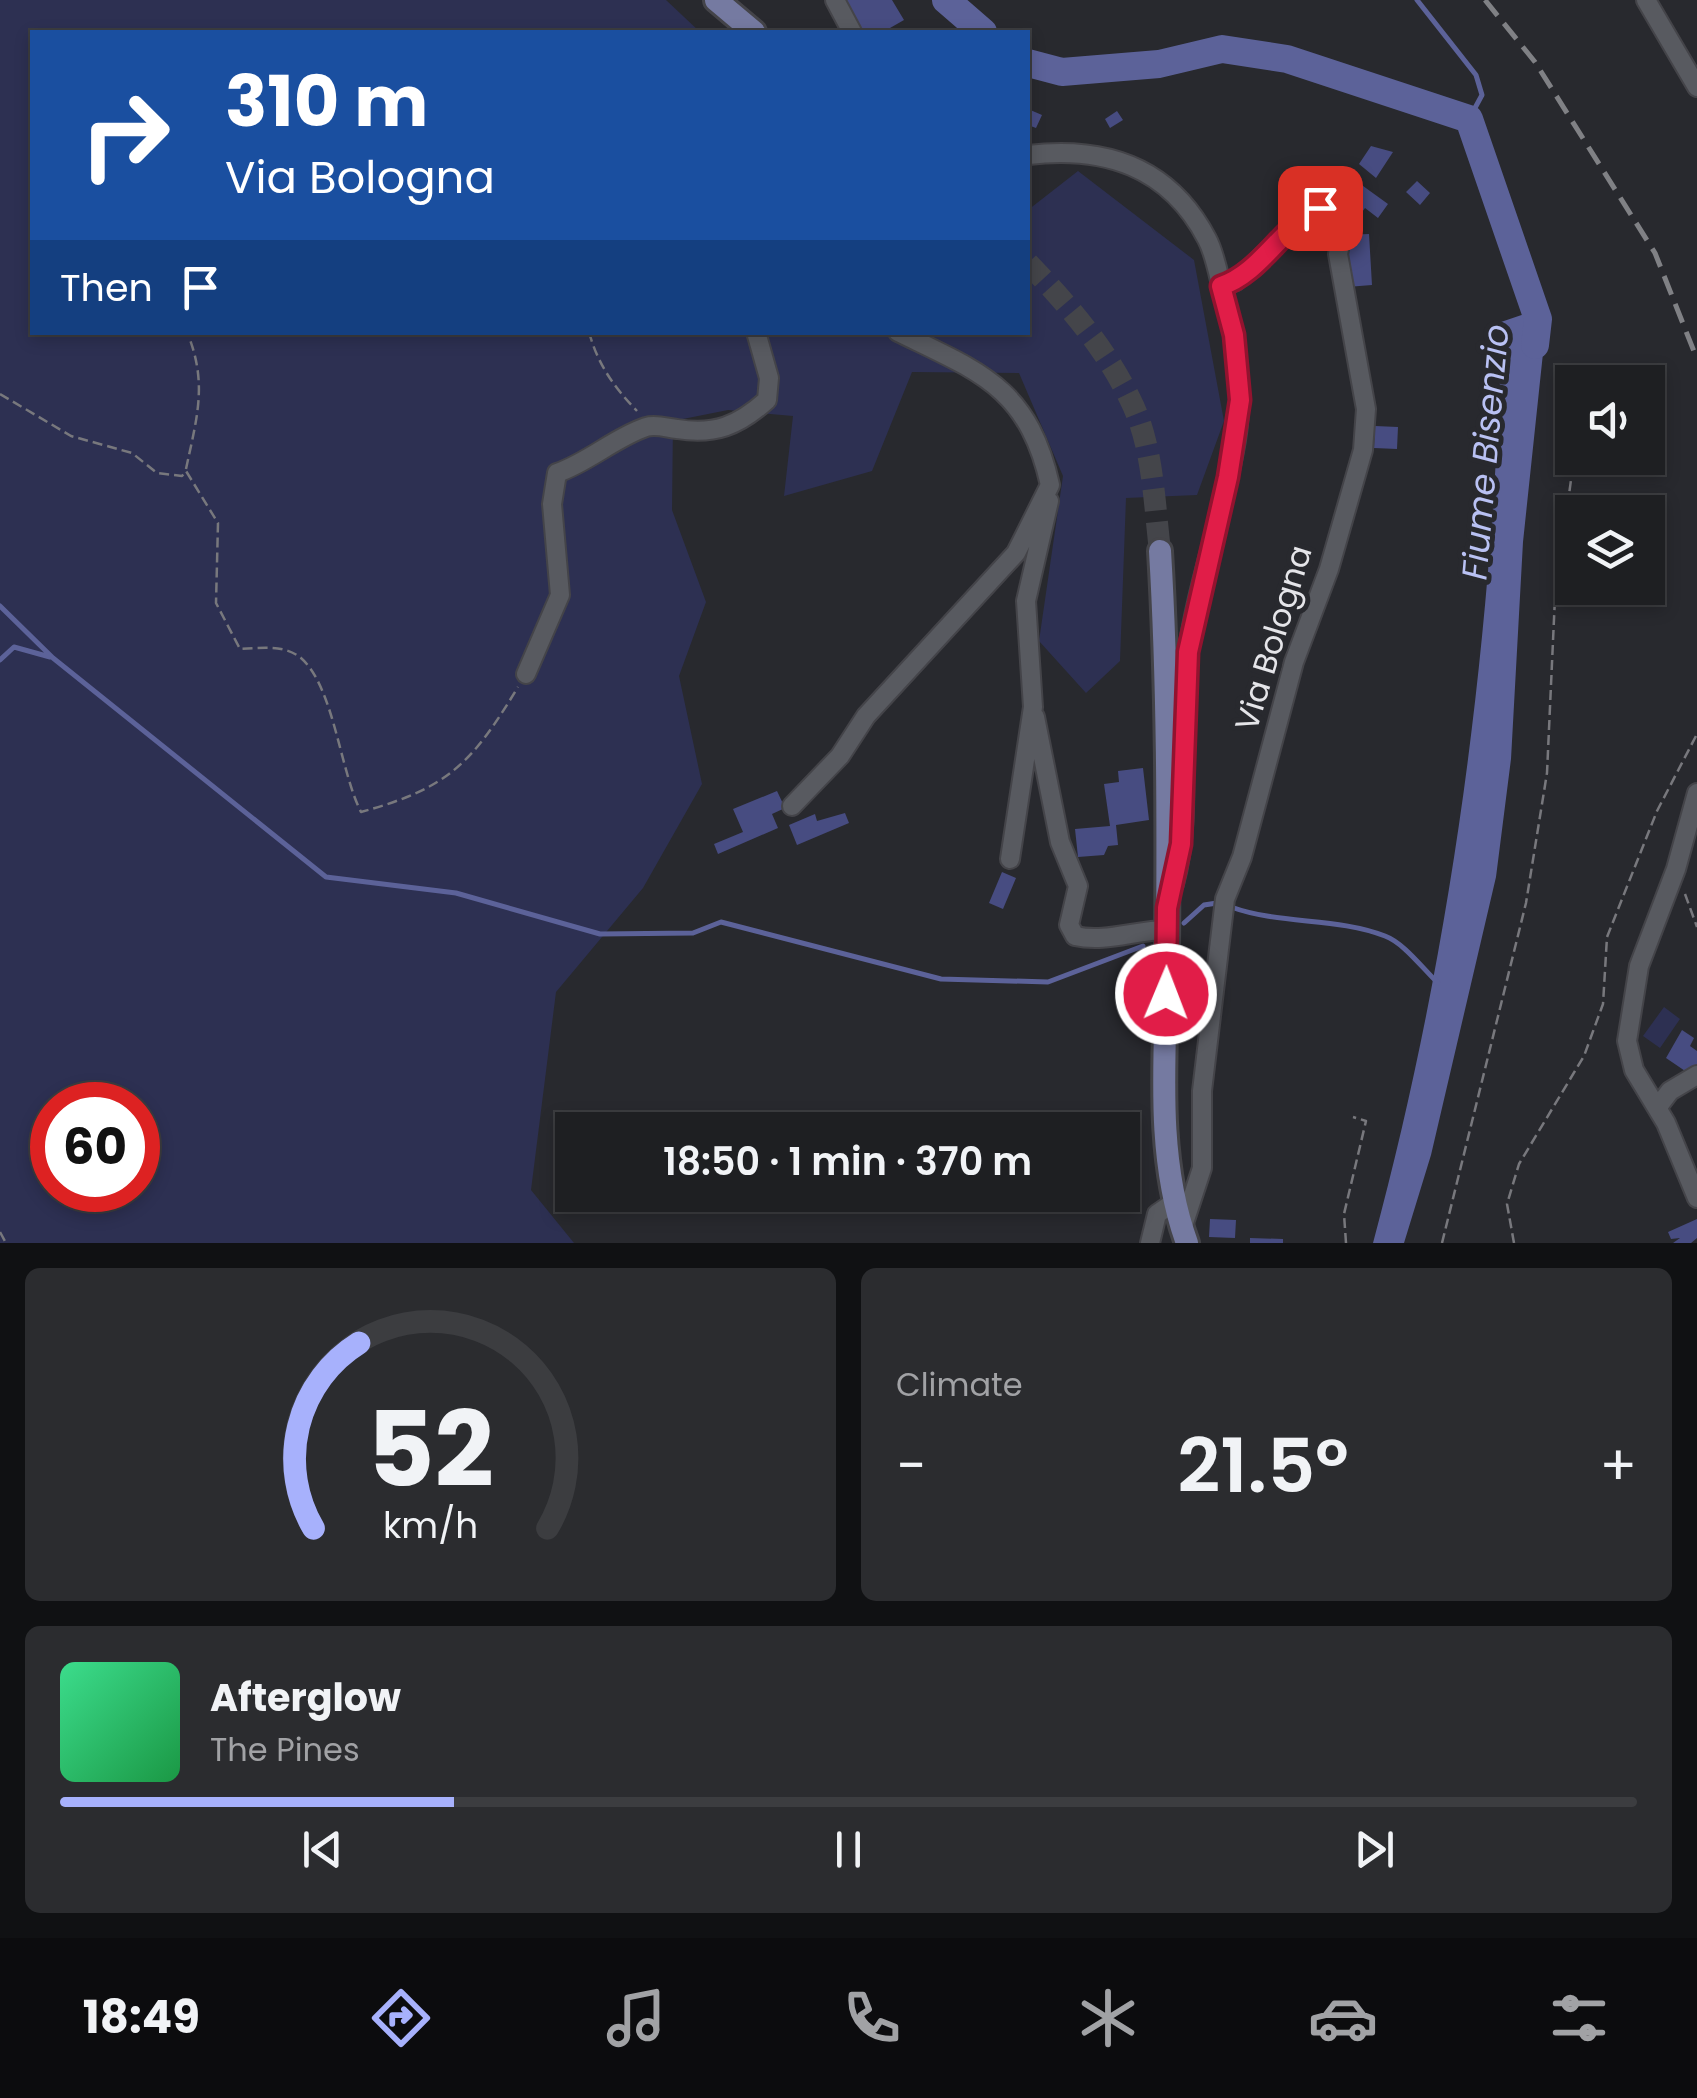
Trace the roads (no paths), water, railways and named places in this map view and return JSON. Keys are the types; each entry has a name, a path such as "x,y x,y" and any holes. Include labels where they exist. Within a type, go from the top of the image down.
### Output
{"main road":[{"path":"716,0 752,30"},
{"name":"Via Bologna","path":"1160,551 1166,654 1165,1101 1173,1203 1185,1236"}],"street":[{"path":"835,0 851,30"},
{"path":"1646,0 1697,87"},
{"name":"Via Bologna","path":"1030,154 1082,151 1109,156 1144,171 1191,214 1208,241 1234,335 1240,400 1228,477 1188,652 1181,844 1167,919"},
{"name":"Via Bologna","path":"1185,1236 1202,1168 1202,1090 1225,899 1242,858 1294,662 1345,516 1366,430 1338,254 1345,222 1329,207 1302,218 1236,281 1221,286"},
{"path":"526,674 560,595 552,504 557,473 588,462 627,435 651,426 706,434 742,422 767,400 769,378 757,335"},
{"path":"904,335 986,374 1020,412 1043,454 1050,485 1046,524 1026,600 1033,707 1060,842 1078,886 1069,925 1076,936 1095,941 1167,919"},
{"path":"792,806 840,756 866,716 1016,553 1050,485"},
{"path":"1010,859 1033,707"},
{"path":"1697,793 1676,869 1638,966 1627,1040 1634,1070 1657,1108 1697,1198"},
{"path":"1657,1108 1670,1091 1697,1074"},
{"path":"1150,1243 1157,1214 1173,1203"}],"waterway":[{"name":"Fiume Bisenzio","path":"946,0 981,30"},
{"path":"1417,0 1476,75 1482,95 1469,119"},
{"name":"Fiume Bisenzio","path":"1030,64 1062,72 1159,64 1222,49 1287,59 1469,119 1538,319 1535,345"},
{"path":"0,606 53,658 326,877 456,893 600,934 693,933 721,922 941,979 1048,982 1143,946"},
{"path":"0,660 14,647 50,657"},
{"path":"1184,923 1204,905 1217,903"},
{"path":"1231,907 1385,936 1406,950 1438,983"}],"tunnel":[{"path":"1030,265 1084,327 1109,362 1138,416 1148,454 1160,551"}],"railway":[{"path":"1485,0 1535,62 1655,253 1697,359"}]}
